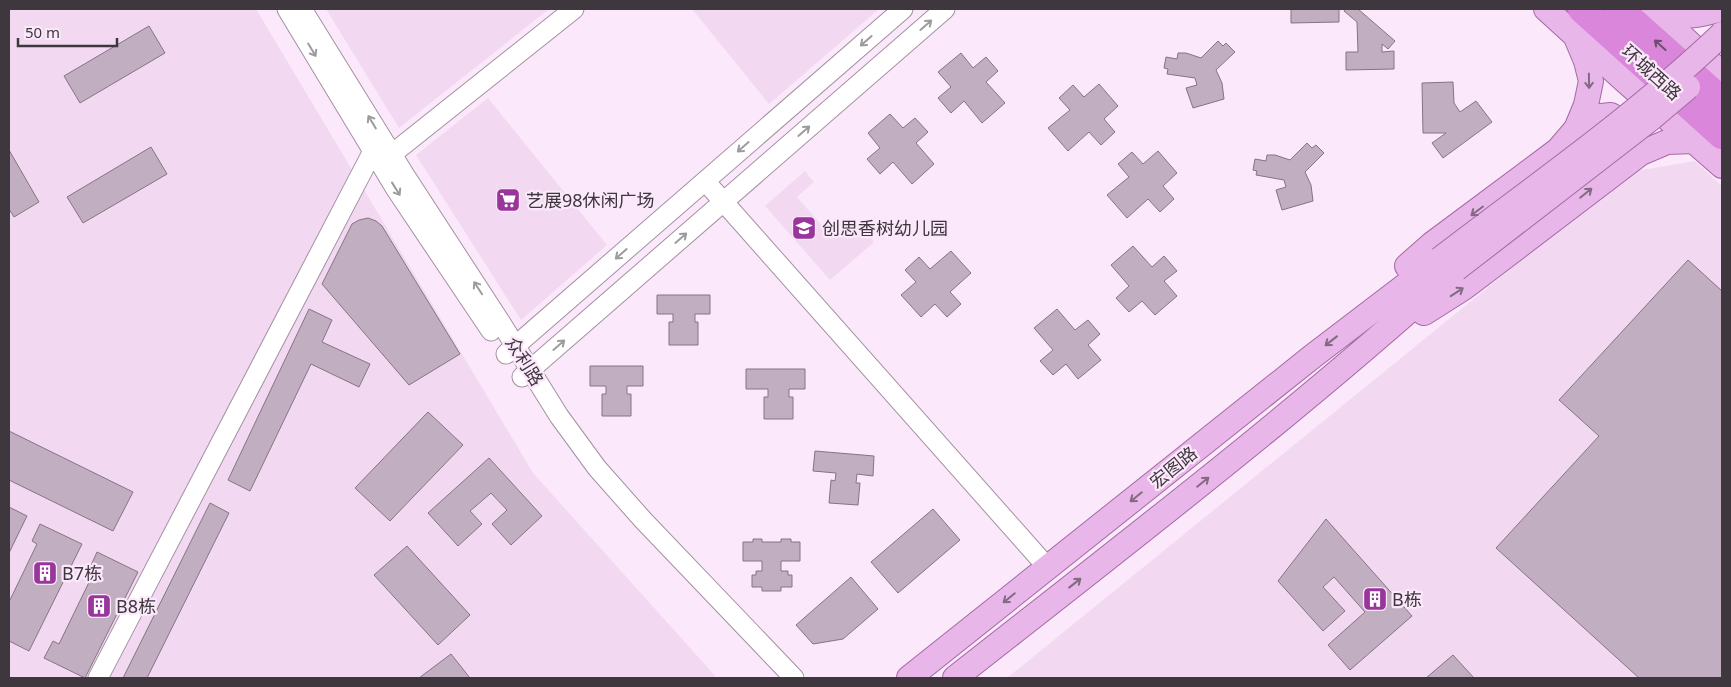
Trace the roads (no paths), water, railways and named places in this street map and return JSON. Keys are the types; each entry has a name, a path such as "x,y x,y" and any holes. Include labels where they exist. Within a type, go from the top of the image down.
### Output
{"highway":[{"name":"环城西路","path":"1582,9 1722,135"},
{"name":"环城西路","path":"1618,9 1722,101"}],"main road":[{"path":"1546,9 1722,166"},
{"path":"1653,9 1722,74"},
{"path":"1663,9 1678,15 1699,16 1722,9"},
{"path":"1448,264 1694,61 1722,34"},
{"path":"1574,35 1586,61 1591,81 1586,105 1576,129"},
{"path":"1448,264 1649,120 1722,56"},
{"path":"1355,323 1391,279 1432,244 1558,150 1576,129 1592,117 1611,115 1625,126 1631,142 1628,154 1615,172"},
{"path":"1385,333 1417,318 1465,287 1641,153 1667,142 1694,141"},
{"name":"宏图路","path":"910,676 1355,323 1448,264"},
{"name":"宏图路","path":"954,678 1203,482 1385,333 1448,264"}],"street":[{"name":"众利路","path":"287,9 382,156"},
{"name":"众利路","path":"302,9 382,156 397,191 511,350 526,373 552,422 607,497 789,678"},
{"path":"98,678 382,156 574,9"},
{"path":"511,350 903,9"},
{"path":"526,373 945,9"},
{"path":"704,181 1048,568"}],"place":[{"name":"艺展98休闲广场","path":"508,200"},
{"name":"创思香树幼儿园","path":"804,228"},
{"name":"B7栋","path":"45,573"},
{"name":"B栋","path":"1375,599"},
{"name":"B8栋","path":"99,606"}]}
